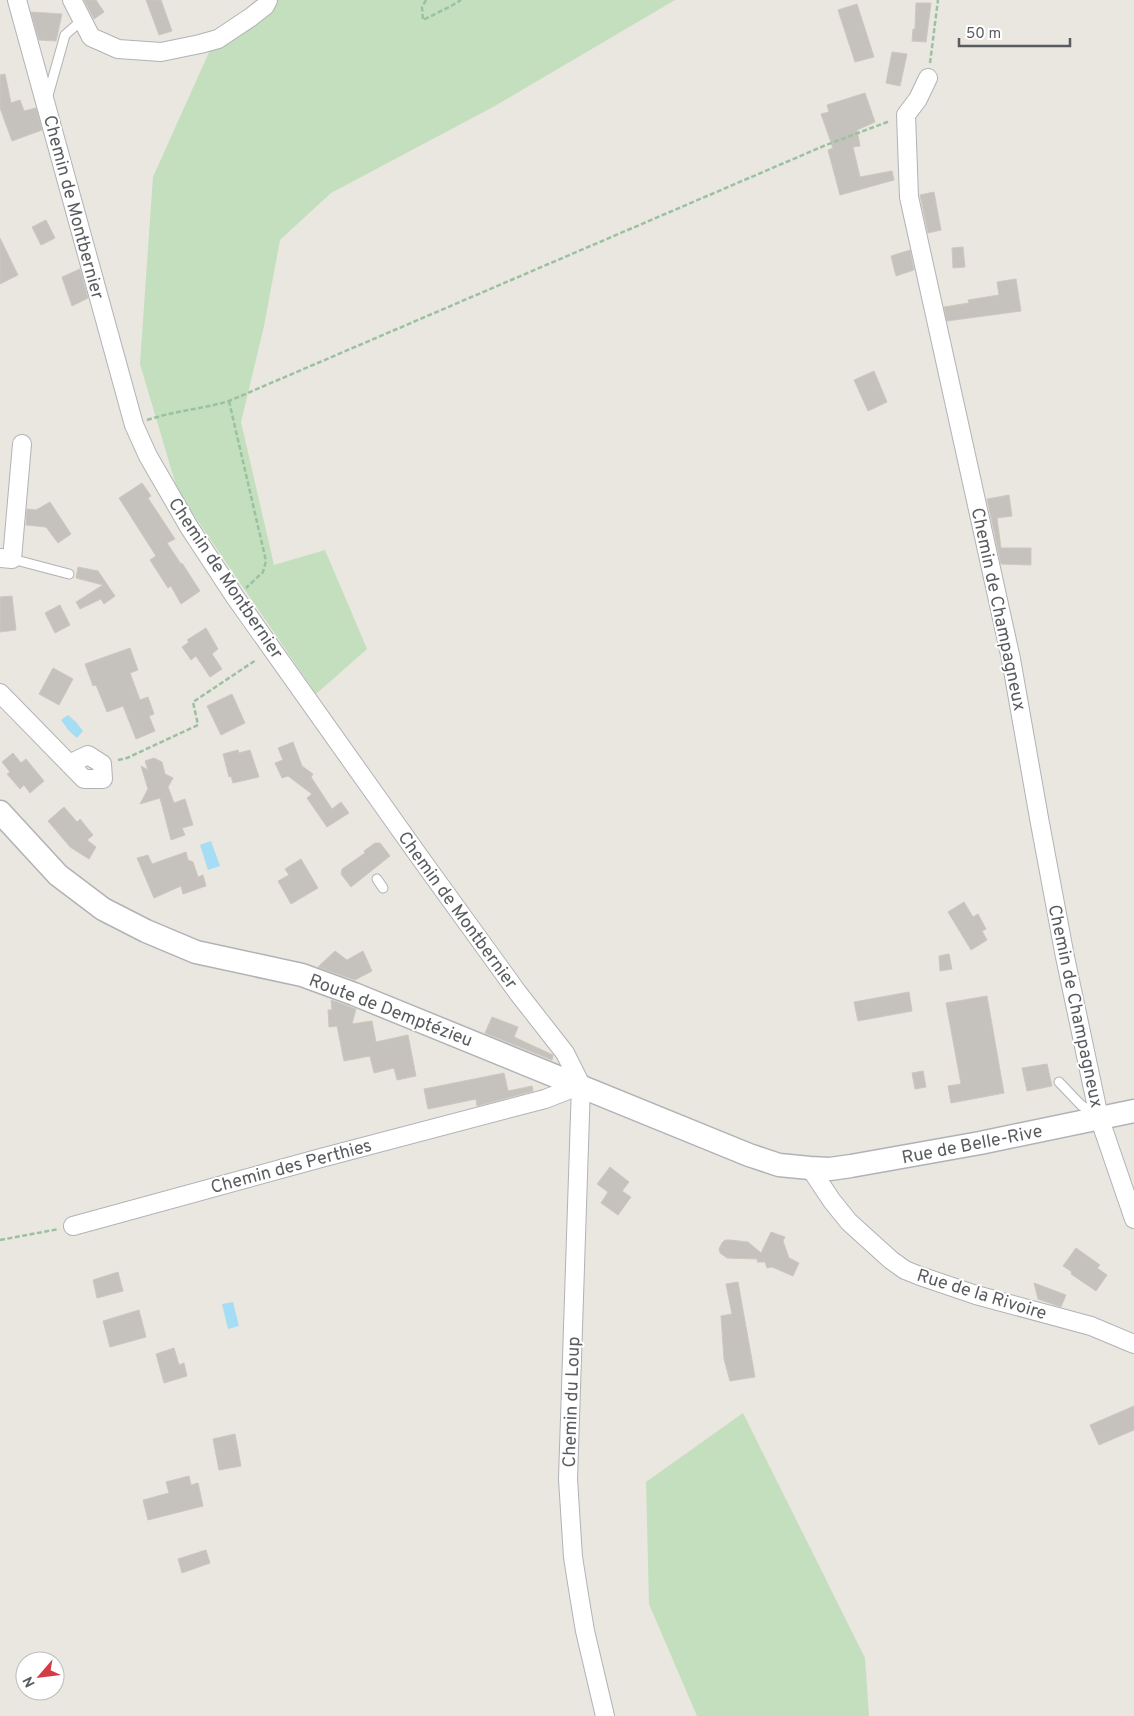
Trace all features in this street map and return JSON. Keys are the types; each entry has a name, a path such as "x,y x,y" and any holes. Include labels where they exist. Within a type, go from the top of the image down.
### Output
{"street":[{"name":"Chemin de Montbernier","path":"17,0 134,425 148,456 189,527 235,597 420,859 518,993 565,1053 581,1086"},
{"path":"72,0 91,37 118,49 161,52 200,44 218,38 251,17 265,6 268,0"},
{"path":"906,116 918,99 928,78"},
{"name":"Chemin de Champagneux","path":"906,116 911,206 1011,659 1065,957 1100,1117 1134,1218"},
{"path":"6,558 22,444"},
{"path":"0,693 84,780 103,779 102,764"},
{"name":"Route de Demptézieu","path":"0,812 58,875 103,908 146,931 196,952 302,975 354,994 749,1155 779,1165 810,1168"},
{"name":"Chemin des Perthies","path":"72,1226 545,1099 581,1086"},
{"name":"Chemin du Loup","path":"581,1086 568,1479 573,1557 578,1595 584,1631 606,1716"},
{"name":"Rue de Belle-Rive","path":"810,1168 830,1169 894,1159 1134,1111"},
{"name":"Rue de la Rivoire","path":"810,1168 849,1222 879,1250 905,1270 976,1295 1091,1326 1134,1344"}],"lane":[{"path":"46,104 65,35 82,20"},
{"path":"6,558 69,574"},
{"path":"377,879 383,888"},
{"path":"1059,1082 1080,1105 1100,1117"}],"path":[{"path":"426,0 422,7 422,20 461,0"},
{"path":"928,78 938,0"},
{"path":"134,425 162,415 229,401 826,145 906,116"},
{"path":"229,401 266,561 263,572 235,597"},
{"path":"102,764 127,758 198,725 193,702 256,660"},
{"path":"0,1240 72,1226"}],"green space":[{"path":"260,0 675,0 493,107 331,193 280,240 264,326 241,422 274,565 325,550 367,649 316,694 178,492 140,364 153,177 219,30"},
{"path":"743,1413 865,1658 869,1716 697,1716 649,1604 646,1482"}],"water":[{"path":"68,715 83,731 77,738 61,720"},
{"path":"211,841 220,866 208,870 200,845"},
{"path":"233,1302 239,1326 228,1329 222,1304"}],"building":[{"path":"84,0 96,0 104,12 94,19"},
{"path":"146,0 161,0 172,31 159,35"},
{"path":"916,3 931,3 926,42 912,41 913,29 915,29"},
{"path":"857,4 874,57 855,62 838,10"},
{"path":"31,12 62,14 56,41 39,40"},
{"path":"892,52 907,54 900,86 886,83"},
{"path":"5,74 11,103 20,100 24,111 36,108 42,130 12,141 0,108 0,75"},
{"path":"865,93 875,122 857,130 860,146 853,147 860,177 892,171 894,180 840,195 828,150 833,148 821,114 829,112 827,105"},
{"path":"934,192 941,230 928,233 920,195"},
{"path":"46,220 55,238 41,245 32,227"},
{"path":"0,238 18,275 0,284"},
{"path":"963,247 965,267 953,268 952,248"},
{"path":"910,250 914,270 896,276 891,256"},
{"path":"80,269 88,298 72,306 62,277"},
{"path":"1016,279 1021,311 947,321 944,307 969,303 968,300 999,295 997,282"},
{"path":"874,371 887,402 868,411 854,380"},
{"path":"142,483 151,496 148,498 175,539 167,543 200,591 181,604 171,586 168,588 150,560 156,556 119,498"},
{"path":"1009,495 1012,516 997,518 1001,548 1031,548 1031,565 1001,564 987,499"},
{"path":"50,502 71,534 58,543 46,527 26,525 27,509 36,510"},
{"path":"78,567 98,571 115,596 104,604 101,599 80,609 76,602 103,585 76,578"},
{"path":"12,596 16,630 0,632 0,597"},
{"path":"60,605 70,625 55,633 45,613"},
{"path":"206,628 218,649 212,654 222,669 210,677 196,656 191,660 182,647 189,642 187,640"},
{"path":"130,648 138,670 130,673 140,700 148,697 154,714 149,716 155,731 136,739 123,706 107,712 96,685 93,686 85,664"},
{"path":"53,668 73,679 59,705 39,694"},
{"path":"232,694 245,723 221,735 207,706"},
{"path":"293,742 302,766 313,774 311,777 332,809 341,802 349,813 327,827 307,798 312,794 288,776 282,778 275,763 283,760 278,748"},
{"path":"238,750 239,753 250,750 259,777 233,783 231,776 229,777 223,754"},
{"path":"13,753 21,763 26,759 44,781 30,793 24,785 20,789 7,774 10,772 2,762"},
{"path":"154,758 162,762 165,774 173,778 168,787 174,803 185,799 193,825 182,828 185,835 171,840 160,798 140,804 148,789 141,766 148,770 145,761"},
{"path":"64,807 77,822 80,819 93,835 87,840 96,847 89,859 70,847 48,821"},
{"path":"375,843 380,843 390,856 351,887 341,874 342,869 365,853 364,851"},
{"path":"186,852 188,860 193,862 198,877 203,875 206,886 183,894 181,886 154,898 137,858 148,855 152,864"},
{"path":"301,859 318,888 291,904 278,881 289,875 285,869"},
{"path":"964,902 973,917 978,914 986,929 982,931 987,940 971,950 948,912"},
{"path":"335,951 347,960 363,951 372,971 355,980 318,967"},
{"path":"949,954 952,969 940,971 939,956"},
{"path":"909,992 912,1011 858,1021 854,1002"},
{"path":"987,996 1004,1093 951,1103 948,1086 961,1084 946,1003"},
{"path":"331,1000 356,1009 352,1024 372,1021 376,1042 408,1035 416,1076 397,1080 394,1068 374,1073 370,1056 344,1061 337,1026 329,1027 328,1010 332,1010"},
{"path":"492,1017 518,1027 514,1037 553,1055 552,1060 485,1033"},
{"path":"1047,1064 1052,1086 1027,1091 1022,1068"},
{"path":"923,1071 926,1087 915,1089 912,1073"},
{"path":"504,1073 508,1091 532,1086 533,1091 477,1106 476,1099 428,1109 424,1089"},
{"path":"610,1167 629,1182 622,1191 631,1197 618,1215 601,1203 608,1192 597,1184"},
{"path":"771,1232 785,1237 783,1241 789,1258 799,1263 793,1276 772,1267 767,1268 765,1262 757,1262 758,1259 727,1258 720,1253 719,1249 722,1243 725,1240 730,1240 748,1242 761,1253"},
{"path":"1076,1248 1100,1265 1097,1268 1107,1275 1096,1291 1071,1274 1072,1272 1063,1266"},
{"path":"118,1272 123,1291 97,1298 93,1280"},
{"path":"738,1282 755,1377 730,1381 724,1359 721,1316 732,1314 726,1284"},
{"path":"1034,1283 1066,1295 1061,1307 1038,1299"},
{"path":"139,1310 146,1337 110,1347 103,1321"},
{"path":"174,1348 179,1365 184,1363 187,1376 164,1383 156,1354"},
{"path":"1134,1406 1134,1430 1099,1445 1090,1425"},
{"path":"235,1434 241,1466 219,1470 213,1439"},
{"path":"189,1476 191,1485 198,1483 203,1506 148,1520 143,1500 169,1493 166,1482"},
{"path":"206,1550 210,1563 182,1573 178,1559"}]}
